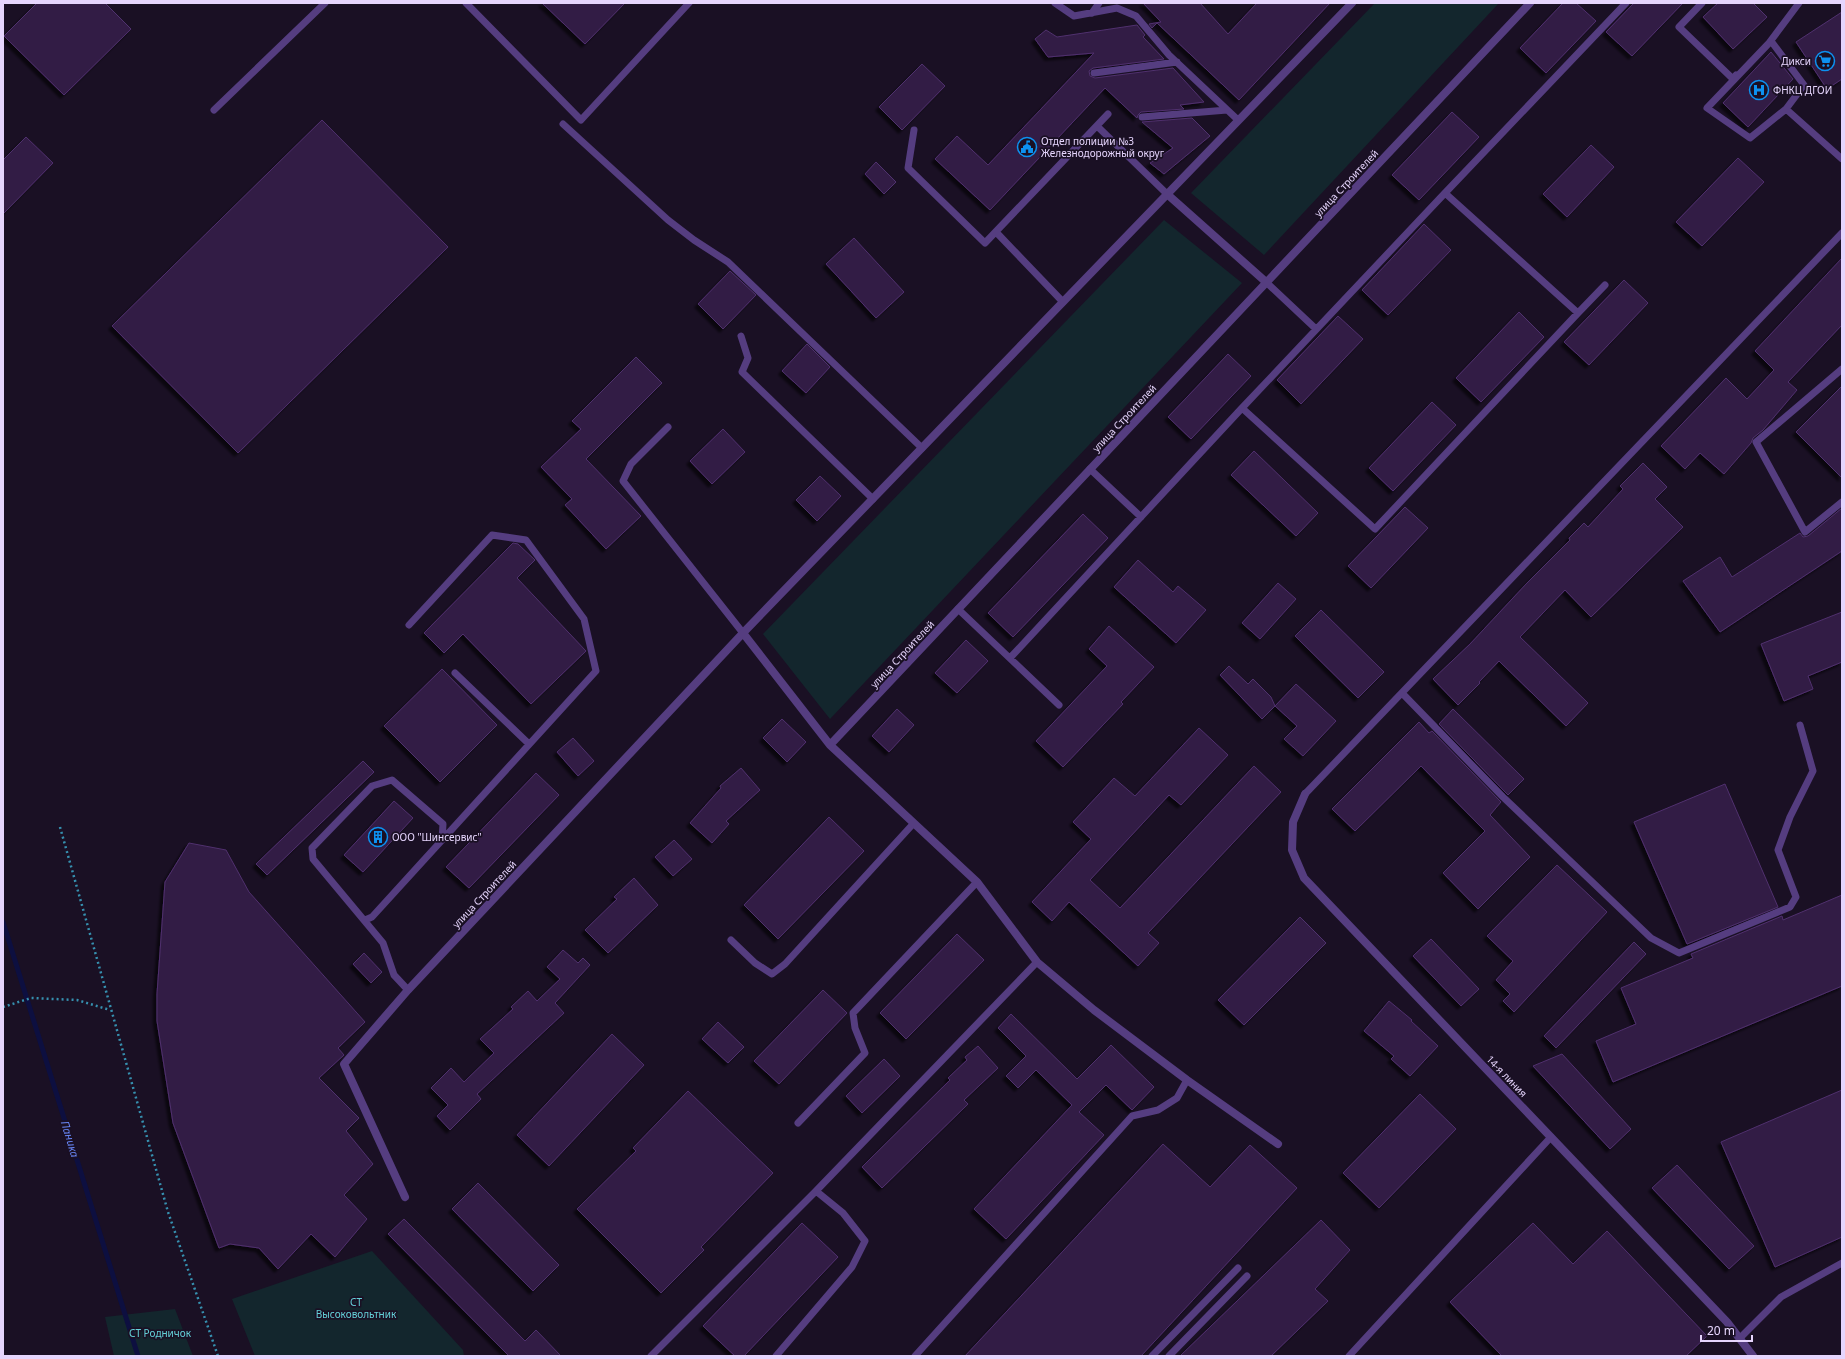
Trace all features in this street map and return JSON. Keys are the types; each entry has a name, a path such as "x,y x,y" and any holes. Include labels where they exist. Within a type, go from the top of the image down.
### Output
{"street":[{"path":"1266,282 1167,194 1352,3"},
{"name":"улица Строителей","path":"830,745 1530,3"},
{"name":"улица Строителей","path":"405,1197 344,1064 408,990 742,634 1167,194"},
{"path":"742,634 830,745 913,824 977,882 1037,962 1094,1010 1187,1080 1278,1144"},
{"name":"14-я линия","path":"1305,794 1293,822 1292,850 1304,878 1727,1322 1754,1356"}],"lane":[{"path":"214,110 325,3"},
{"path":"466,3 581,120 689,3"},
{"path":"1055,3 1074,16 1117,8 1136,16 1177,62 1238,120"},
{"path":"1092,13 1099,3"},
{"path":"1010,658 1316,329 1626,3"},
{"path":"1702,3 1679,27 1732,79 1771,41"},
{"path":"1771,41 1804,85 1786,109 1750,138 1707,108 1771,41 1799,3"},
{"path":"1094,73 1177,62"},
{"path":"1786,109 1842,159"},
{"path":"1142,116 1227,110"},
{"path":"914,130 908,168 985,243 1108,114"},
{"path":"563,124 668,220 694,240 728,262 922,448"},
{"path":"1097,126 1167,194"},
{"path":"1445,193 1578,313"},
{"path":"996,232 1063,302"},
{"path":"1305,794 1842,233"},
{"path":"1266,282 1316,329"},
{"path":"1242,408 1375,529 1606,285"},
{"path":"741,336 748,358 742,372 873,499"},
{"path":"1842,369 1756,442 1805,532 1842,502"},
{"path":"668,427 631,464 623,481 742,634"},
{"path":"1090,469 1141,517"},
{"path":"365,920 372,916 596,671 584,619 526,540 492,535 409,625"},
{"path":"958,608 1059,705"},
{"path":"455,673 529,744"},
{"path":"1402,692 1503,797 1651,938 1679,953 1790,907 1796,897 1778,850 1790,818 1813,771 1800,725"},
{"path":"408,990 394,975 383,943 313,859 312,848 372,786 392,780 443,824 442,840"},
{"path":"731,940 755,963 772,974 785,964 913,824"},
{"path":"798,1123 865,1053 855,1028 853,1013 977,882"},
{"path":"651,1356 816,1191 1037,962"},
{"path":"915,1356 1132,1116 1158,1110 1177,1098 1187,1080"},
{"path":"1349,1356 1551,1137"},
{"path":"776,1356 852,1267 865,1241 843,1213 816,1191"},
{"path":"1740,1338 1781,1297 1842,1263"},
{"path":"1152,1356 1238,1268"},
{"path":"1169,1356 1248,1276"}],"path":[{"path":"60,827 168,1212 218,1356"},
{"path":"3,1008 31,998 77,1000 111,1010"}],"green space":[{"path":"1375,3 1499,3 1264,255 1191,193"},
{"path":"1164,220 1242,283 830,719 763,634"},
{"name":"СТ Высоковольтник","path":"372,1251 463,1350 464,1356 255,1356 232,1299"},
{"name":"СТ Родничок","path":"175,1309 193,1356 114,1356 105,1317"}],"building":[{"path":"37,3 105,3 131,29 64,95 4,36"},
{"path":"542,3 625,3 585,44"},
{"path":"1143,3 1200,3 1228,34 1257,3 1330,3 1239,100 1157,23 1152,28 1149,24 1161,22"},
{"path":"1563,3 1576,3 1596,21 1546,73 1520,48"},
{"path":"1634,3 1683,3 1632,56 1606,32"},
{"path":"1718,3 1753,3 1767,17 1733,49 1703,17"},
{"name":"Дикси","path":"1842,12 1842,79 1827,89 1796,42"},
{"path":"1137,25 1145,35 1143,37 1164,59 1093,68 1089,71 1090,76 1095,78 1173,68 1204,102 1180,105 1184,109 1141,112 1137,118 1105,88 990,210 935,159 957,136 988,165 1094,53 1048,57 1035,39 1046,30 1057,37"},
{"name":"ФНКЦ ДГОИ","path":"1771,52 1793,79 1748,127 1723,103"},
{"path":"922,64 945,86 902,130 879,107"},
{"path":"1452,112 1479,137 1419,200 1392,175"},
{"path":"1192,118 1210,136 1164,174 1150,163 1173,148 1142,122"},
{"path":"322,120 448,247 238,453 112,326"},
{"path":"26,137 53,163 3,214 3,160"},
{"path":"1591,145 1614,167 1567,217 1543,194"},
{"path":"1738,158 1764,182 1702,246 1676,222"},
{"path":"876,162 896,182 884,194 865,174"},
{"path":"1424,224 1451,250 1388,315 1362,290"},
{"path":"854,238 904,292 876,318 826,264"},
{"path":"1842,258 1842,325 1788,382 1797,390 1763,430 1753,438 1751,443 1724,474 1700,453 1685,469 1661,446 1726,378 1747,399 1774,370 1755,351"},
{"path":"730,271 756,295 723,329 698,304"},
{"path":"1624,280 1648,303 1589,365 1564,342"},
{"path":"1519,312 1544,337 1481,402 1456,378"},
{"path":"1338,316 1363,339 1301,404 1277,380"},
{"path":"807,344 830,367 806,393 782,371"},
{"path":"1228,354 1251,376 1191,439 1168,417"},
{"path":"636,357 662,383 586,459 641,516 606,549 565,505 572,499 541,467 581,429 572,421"},
{"path":"1842,386 1842,478 1796,432"},
{"path":"1432,402 1456,425 1393,491 1369,468"},
{"path":"723,429 745,452 712,484 690,461"},
{"path":"1254,451 1318,513 1296,536 1231,475"},
{"path":"1643,463 1667,487 1655,499 1683,527 1591,617 1565,590 1520,637 1588,703 1566,726 1499,661 1458,705 1433,679 1470,644 1570,540 1569,538 1584,523 1588,527 1623,489 1620,486"},
{"path":"820,476 841,496 817,521 796,500"},
{"path":"1405,507 1428,528 1371,588 1348,566"},
{"path":"1842,508 1842,551 1720,632 1683,581 1720,557 1732,577 1800,533 1803,537 1808,536"},
{"path":"1083,514 1108,538 1013,637 988,613"},
{"path":"513,543 518,544 535,560 517,578 586,651 531,704 463,634 444,653 424,633"},
{"path":"1138,560 1173,592 1178,586 1206,610 1176,643 1114,587"},
{"path":"1278,583 1296,599 1260,639 1242,623"},
{"path":"1321,610 1384,672 1358,698 1295,636"},
{"path":"1842,612 1842,662 1808,676 1813,689 1784,701 1761,644"},
{"path":"1109,626 1154,667 1121,702 1123,704 1063,767 1036,741 1107,666 1089,649"},
{"path":"966,640 988,661 957,693 935,673"},
{"path":"1229,666 1248,684 1253,679 1271,697 1275,706 1262,719 1220,675"},
{"path":"442,669 497,725 440,782 384,726"},
{"path":"1296,684 1336,721 1303,756 1284,739 1297,726 1275,706"},
{"path":"897,709 914,725 889,752 872,736"},
{"path":"1453,709 1524,779 1508,795 1439,724"},
{"path":"782,719 806,742 787,762 763,738"},
{"path":"1419,722 1429,733 1432,731 1501,802 1490,815 1530,857 1478,909 1443,873 1485,831 1421,766 1355,831 1332,809"},
{"path":"1199,728 1228,755 1181,805 1169,795 1090,880 1120,908 1254,766 1281,792 1148,933 1159,943 1138,966 1069,902 1052,921 1032,902 1091,839 1073,822 1114,778 1135,796"},
{"path":"573,738 594,761 578,776 557,752"},
{"path":"363,761 374,772 267,875 256,864"},
{"path":"741,768 760,790 726,821 729,824 712,843 690,823 721,788 720,786"},
{"path":"536,773 559,795 469,888 446,867"},
{"path":"1725,784 1778,907 1687,944 1634,822"},
{"name":"ООО \"Шинсервис\"","path":"394,801 413,818 363,872 344,855"},
{"path":"829,817 864,851 778,939 744,905"},
{"path":"674,840 692,859 673,876 655,857"},
{"path":"189,843 226,850 249,892 365,1022 338,1048 344,1055 319,1078 359,1118 346,1131 373,1164 344,1195 367,1219 335,1257 311,1234 278,1269 259,1248 230,1244 219,1248 173,1123 157,1021 157,994 165,882"},
{"path":"1557,865 1607,912 1514,1012 1503,1001 1510,994 1496,980 1513,961 1487,936"},
{"path":"634,878 658,905 608,953 585,930 617,899 614,897"},
{"path":"1842,895 1842,986 1613,1082 1596,1041 1636,1024 1621,988 1693,958 1691,954 1782,916 1783,920"},
{"path":"1300,917 1326,943 1244,1025 1218,1000"},
{"path":"957,934 984,960 906,1039 880,1013"},
{"path":"1431,939 1479,989 1461,1006 1413,956"},
{"path":"1634,942 1646,954 1556,1048 1544,1036"},
{"path":"563,950 578,963 583,958 590,965 555,1003 564,1013 477,1094 481,1099 450,1130 437,1116 448,1105 431,1088 451,1068 464,1082 494,1053 480,1039 513,1009 511,1007 528,991 537,1001 560,979 547,967"},
{"path":"364,953 382,972 371,983 353,964"},
{"path":"823,990 847,1013 779,1084 754,1061"},
{"path":"1389,1001 1412,1020 1411,1021 1438,1046 1410,1076 1391,1059 1394,1056 1364,1031"},
{"path":"1011,1014 1077,1079 1111,1045 1154,1087 1132,1110 1106,1085 1079,1112 1104,1135 1006,1239 974,1209 1072,1105 1036,1070 1018,1088 1006,1076 1026,1056 998,1028"},
{"path":"718,1022 744,1047 728,1063 702,1039"},
{"path":"612,1034 644,1065 549,1166 517,1135"},
{"path":"978,1046 998,1068 964,1100 968,1104 882,1188 862,1167 950,1080 948,1078 967,1060 965,1057"},
{"path":"1562,1054 1631,1129 1610,1149 1533,1066"},
{"path":"884,1059 900,1076 862,1113 846,1096"},
{"path":"1842,1090 1842,1237 1775,1267 1721,1142"},
{"path":"688,1091 773,1173 701,1247 704,1250 661,1293 577,1209 636,1151 633,1148"},
{"path":"1420,1094 1456,1129 1379,1208 1343,1173"},
{"path":"1163,1144 1210,1187 1250,1145 1297,1188 1141,1356 965,1356"},
{"path":"1677,1165 1754,1246 1729,1269 1652,1188"},
{"path":"478,1183 559,1265 533,1291 452,1209"},
{"path":"404,1219 525,1341 536,1330 561,1356 509,1356 388,1234"},
{"path":"1321,1220 1350,1250 1315,1289 1328,1301 1271,1356 1180,1356"},
{"path":"802,1223 838,1257 744,1356 735,1356 703,1326"},
{"path":"1533,1223 1573,1264 1607,1231 1707,1336 1686,1356 1502,1356 1450,1302"}],"waterway":[{"name":"Паника","path":"3,922 138,1356"}],"place":[{"name":"Дикси","path":"1825,61"},
{"name":"ФНКЦ ДГОИ","path":"1759,90"},
{"name":"Отдел полиции №3 Железнодорожный округ","path":"1027,147"},
{"name":"ООО \"Шинсервис\"","path":"378,837"}]}
